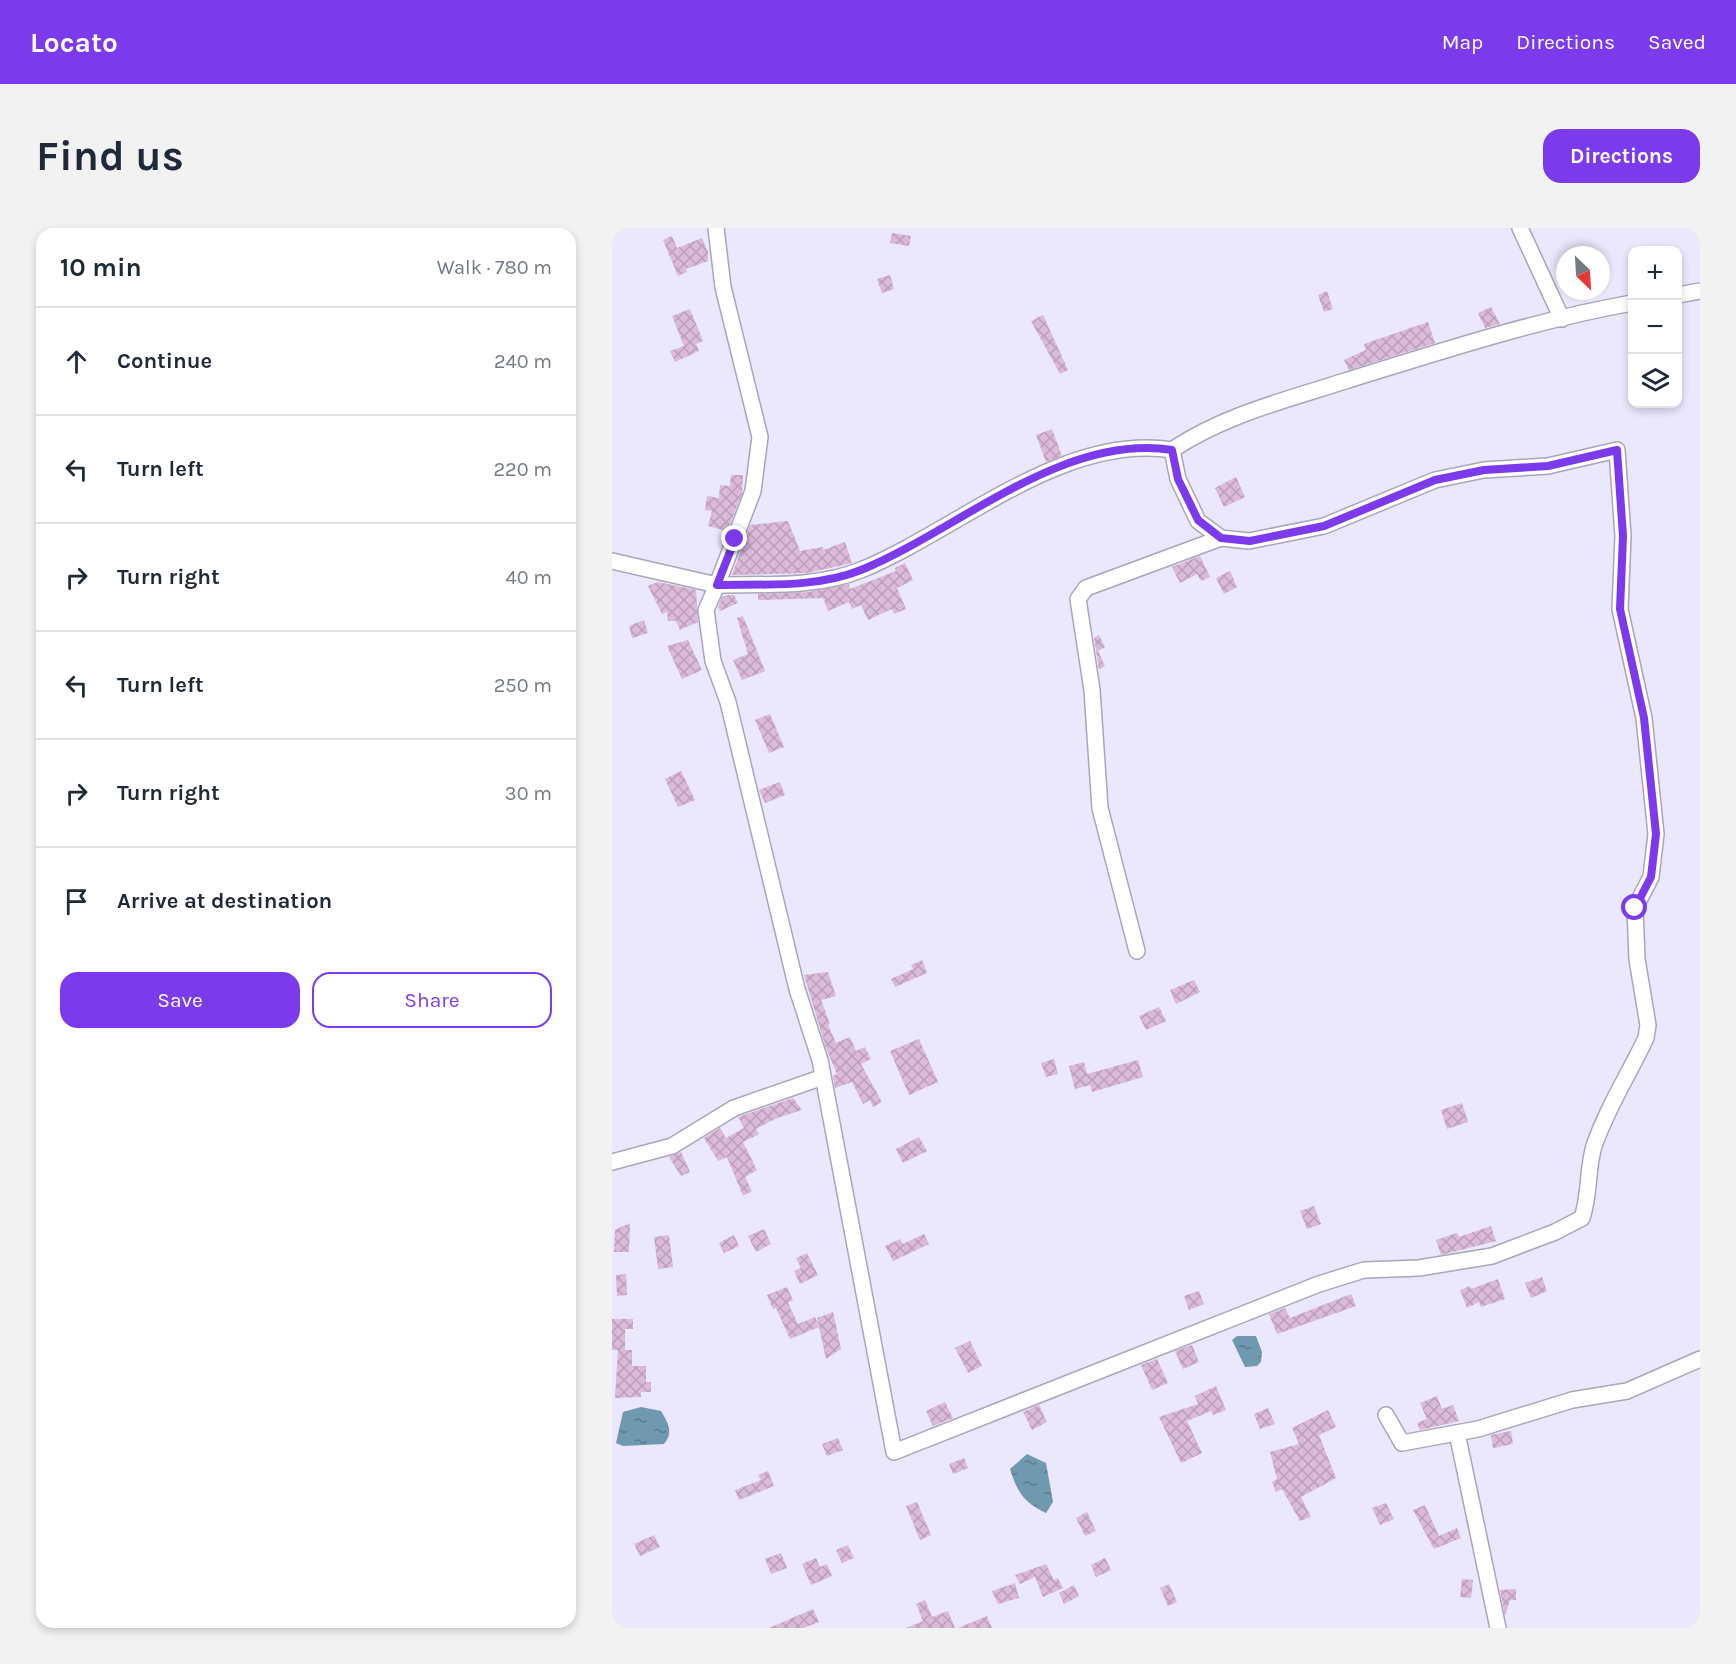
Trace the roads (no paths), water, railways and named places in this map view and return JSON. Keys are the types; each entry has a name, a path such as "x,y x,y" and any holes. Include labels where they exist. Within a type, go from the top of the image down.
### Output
{"street":[{"path":"716,228 723,286 760,437 753,491 706,610 713,661 728,702 797,989 823,1077 894,1452 1319,1284 1364,1270 1419,1268 1492,1256 1555,1232 1582,1218 1588,1200 1593,1149 1605,1116 1646,1038 1648,1025 1637,959 1635,908 1651,877 1656,834 1644,718 1620,609 1623,536 1617,450 1548,466 1484,470 1435,480 1324,526 1250,541 1221,538 1086,588 1078,599 1092,690 1100,808 1137,951"},
{"path":"1520,228 1562,319"},
{"path":"1682,294 1700,291"},
{"path":"612,561 717,585 826,582 862,570 1017,486 1101,452 1145,446 1172,450 1196,434 1240,415 1400,364 1562,319 1628,304"},
{"path":"1172,450 1178,479 1198,520 1221,538"},
{"path":"612,1162 672,1146 734,1108 823,1077"},
{"path":"1386,1415 1402,1443 1457,1433 1572,1401 1627,1391 1700,1359"},
{"path":"1457,1433 1498,1628"}],"water":[{"path":"1237,1336 1256,1336 1262,1352 1261,1362 1257,1366 1245,1367 1232,1340"},
{"path":"641,1407 661,1411 668,1424 667,1440 664,1444 623,1446 616,1443 623,1412"},
{"path":"1027,1454 1046,1463 1053,1502 1046,1513 1022,1496 1010,1469"}]}
